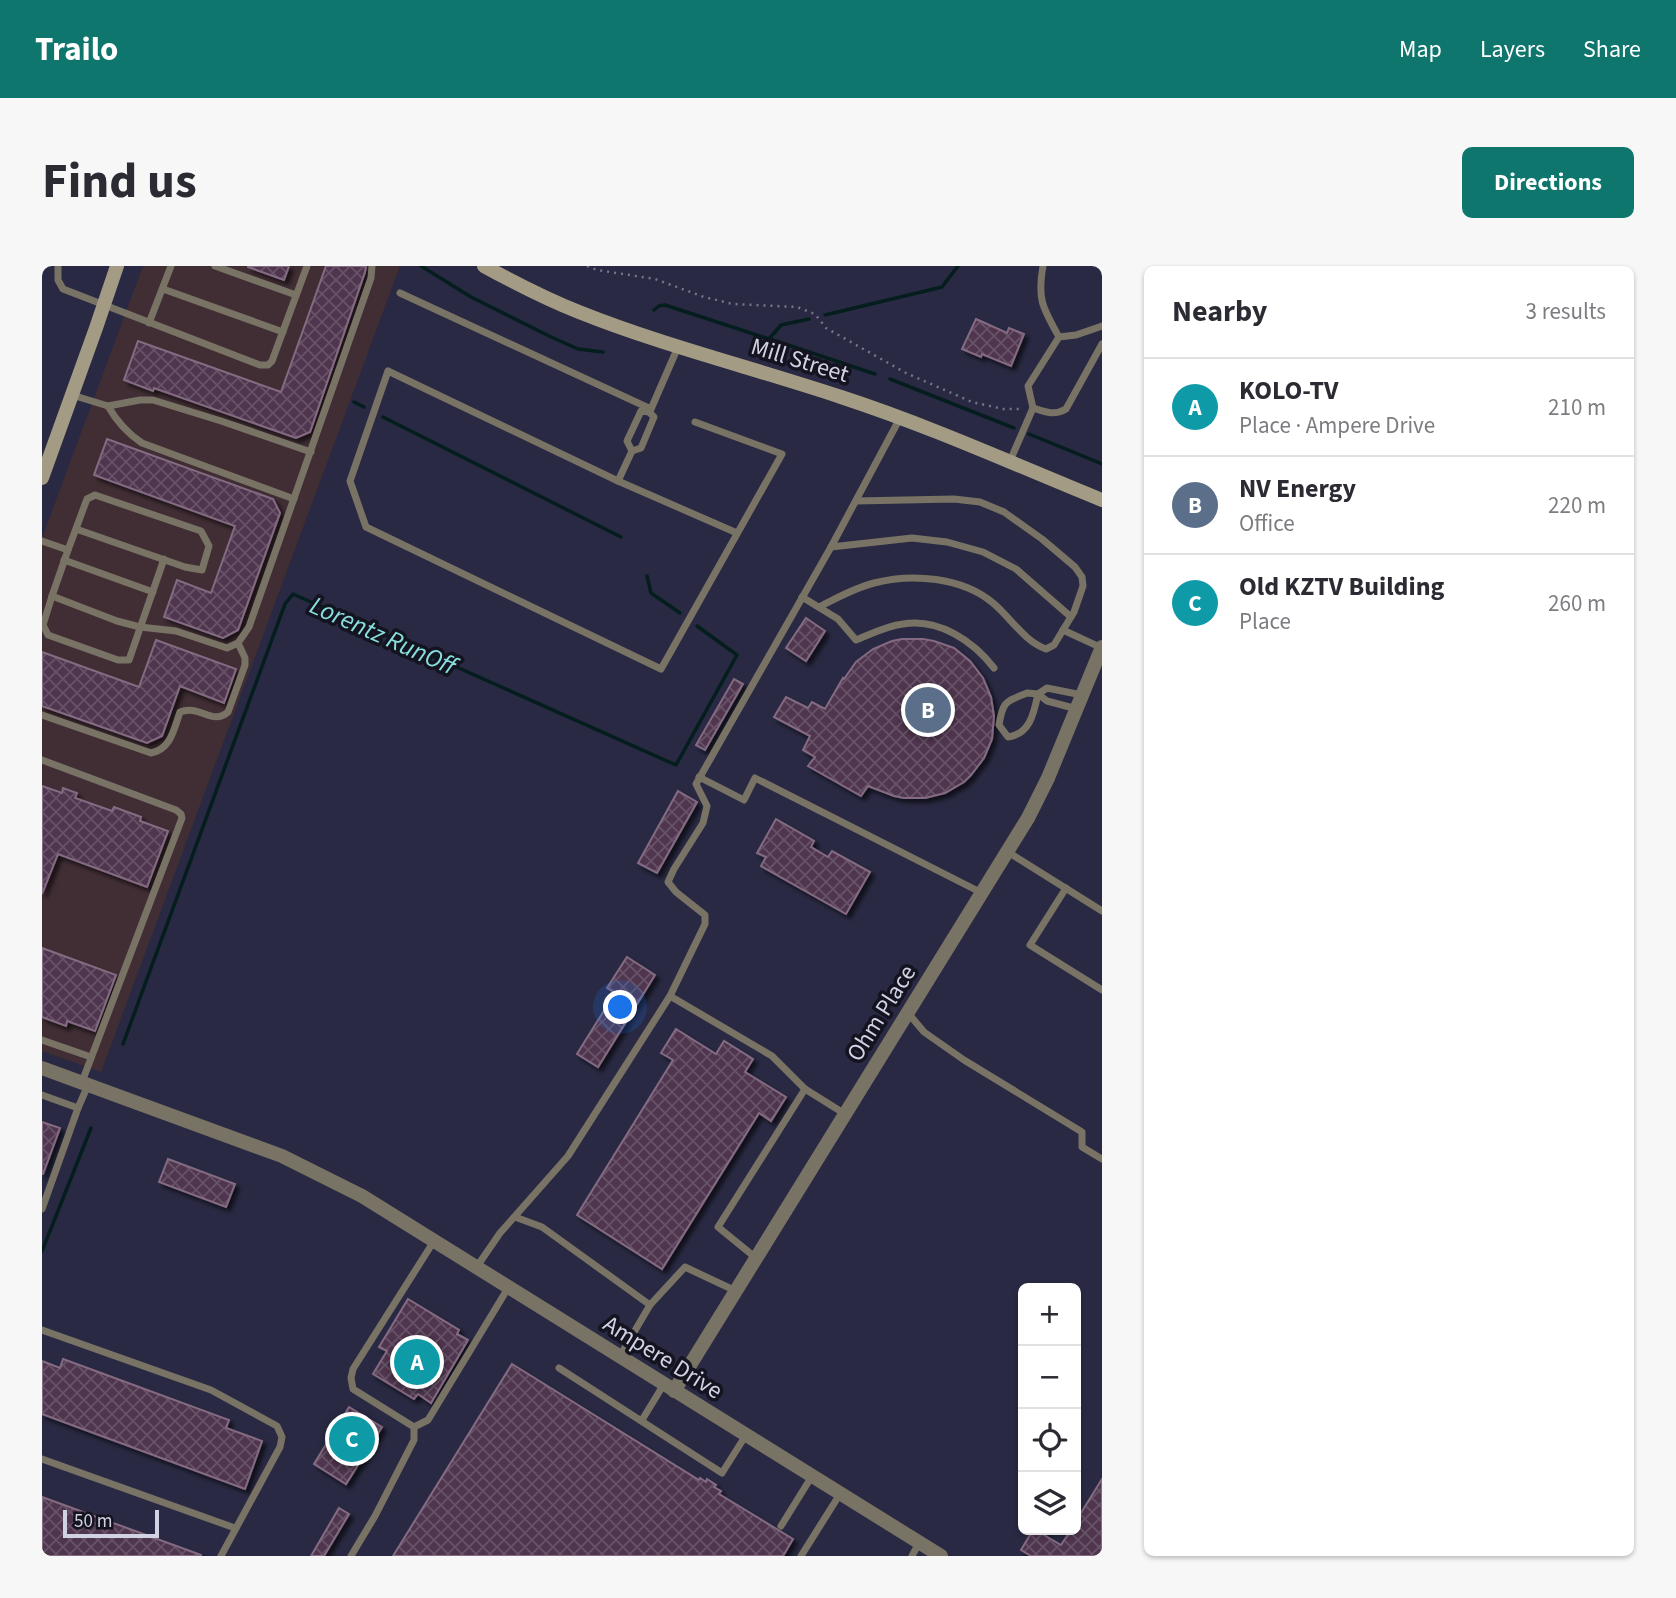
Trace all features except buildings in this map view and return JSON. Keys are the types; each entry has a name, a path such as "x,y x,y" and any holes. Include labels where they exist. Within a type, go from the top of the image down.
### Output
{"main road":[{"path":"42,478 117,266"},
{"name":"Mill Street","path":"484,266 578,311 900,418 1102,500"}],"street":[{"name":"Ohm Place","path":"669,1387 757,1258 1008,852 1048,778 1100,655"},
{"name":"Ampere Drive","path":"42,1068 282,1156 362,1196 812,1476 916,1549 941,1556"}],"lane":[{"path":"58,266 58,280 63,289 260,365 268,365 272,361 307,266"},
{"path":"149,323 171,266"},
{"path":"215,266 296,295"},
{"path":"52,596 140,627 176,631 227,648 238,643 249,627 371,278 372,266"},
{"path":"1043,266 1040,281 1041,304 1059,337"},
{"path":"163,289 283,332"},
{"path":"400,293 650,410 654,417 641,448 632,451 618,481"},
{"path":"1059,337 1076,335 1102,326"},
{"path":"1009,462 1033,408 1028,386 1059,337"},
{"path":"1033,408 1049,414 1066,409 1102,344"},
{"path":"650,410 678,346"},
{"path":"695,422 782,454 661,669 366,527 350,481 388,371 618,481 737,533"},
{"path":"72,395 108,406 153,400 311,452"},
{"path":"108,406 115,419 142,443 294,499"},
{"path":"632,451 627,441 641,411 650,410"},
{"path":"476,1268 500,1233 568,1156 670,996 705,924 705,915 668,883 703,823 707,806 696,784 831,547 900,418"},
{"path":"76,529 164,559 185,567 202,570 209,546 201,531 95,495 87,499 64,561 43,625 48,635 118,660 129,660 164,559"},
{"path":"819,607 842,594 874,583 902,579 936,579 964,587 992,601 1035,645 1046,649 1054,645 1071,617 1083,586 1082,577 1075,567 1042,539 1004,512 981,502 954,499 856,500"},
{"path":"831,547 912,538 947,542 983,552 1016,569 1071,617"},
{"path":"42,541 68,550"},
{"path":"64,561 153,592"},
{"path":"802,597 838,619 856,640 893,626 923,624 940,628 971,644 994,668"},
{"path":"1063,630 1100,655"},
{"path":"42,715 151,753 156,752 168,744 180,712 190,708 218,718 228,712 245,665 245,658 238,643"},
{"path":"1079,702 1047,688 1038,694 1028,727 1017,736 1008,737 999,725 1001,708 1007,702 1027,693 1038,694 1047,701 1079,702"},
{"path":"42,760 176,810 183,818 92,1057 78,1108 42,1209"},
{"path":"699,777 744,800 755,778 982,894"},
{"path":"1008,852 1102,911"},
{"path":"1066,888 1030,945 1102,990"},
{"path":"670,996 772,1056 805,1088 845,1114"},
{"path":"908,1013 924,1032 964,1060 1082,1132 1082,1147 1102,1159"},
{"path":"42,1040 92,1057"},
{"path":"757,1258 718,1227 805,1088"},
{"path":"42,1095 78,1108"},
{"path":"514,1217 542,1227 650,1306"},
{"path":"414,1427 353,1388 351,1378 434,1241"},
{"path":"620,1357 650,1306 685,1267 736,1291"},
{"path":"414,1427 428,1420 508,1288"},
{"path":"42,1330 211,1390 277,1426 282,1437 280,1447 221,1556"},
{"path":"559,1368 722,1473 746,1435"},
{"path":"642,1420 669,1387"},
{"path":"351,1556 414,1440 414,1427"},
{"path":"42,1458 234,1528"},
{"path":"781,1526 812,1476"},
{"path":"801,1556 840,1494"}],"path":[{"path":"587,266 655,279 704,297 733,303 797,306 815,314 827,328 928,383 972,402 1003,409 1033,408"}],"shaded area":[{"path":"143,266 400,266 101,1072 42,1051 42,538"}],"waterway":[{"path":"421,266 471,297 549,336 578,349 603,352"},
{"path":"825,315 942,287 958,266"},
{"path":"654,310 665,305 769,339 781,325 809,319"},
{"path":"770,339 875,374"},
{"path":"890,379 1014,428"},
{"name":"Lorentz RunOff","path":"354,402 364,407"},
{"name":"Lorentz RunOff","path":"383,417 621,537"},
{"path":"1029,434 1102,464"},
{"name":"Lorentz RunOff","path":"647,576 651,593 680,613"},
{"name":"Lorentz RunOff","path":"123,1044 285,604 293,594 676,765 737,655 697,626"},
{"name":"Lorentz RunOff","path":"42,1251 91,1128"}],"place":[{"name":"NV Energy","path":"928,710"},
{"name":"KOLO-TV","path":"417,1362"},
{"name":"Old KZTV Building","path":"352,1439"}]}
